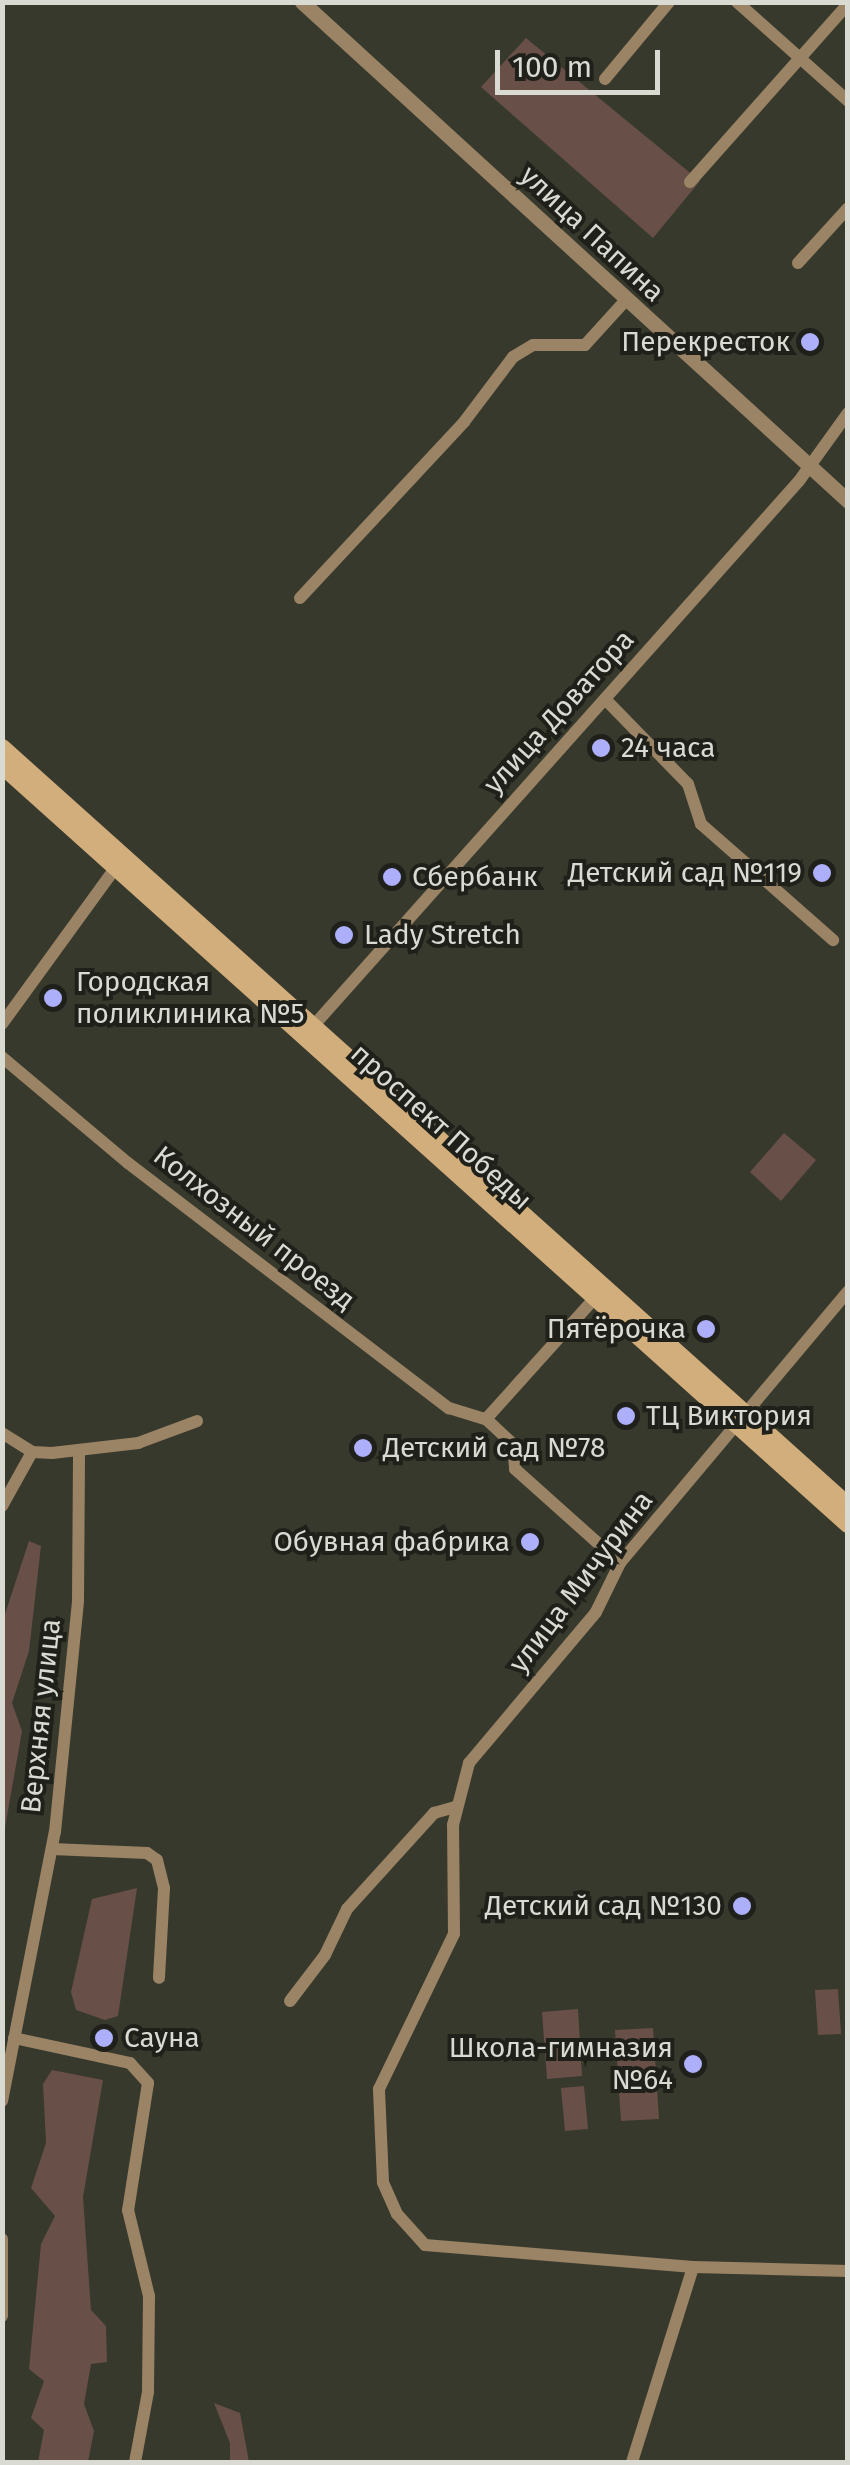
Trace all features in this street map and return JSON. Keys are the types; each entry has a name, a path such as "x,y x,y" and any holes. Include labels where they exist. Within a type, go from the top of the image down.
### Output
{"main road":[{"name":"проспект Победы","path":"2,748 593,1300 848,1506"},
{"name":"проспект Победы","path":"2,765 114,870 308,1032 741,1421 848,1524"}],"street":[{"name":"улица Папина","path":"302,2 848,502"},
{"path":"604,79 669,2"},
{"path":"737,2 848,101"},
{"path":"690,182 848,4"},
{"path":"798,263 848,208"},
{"path":"300,598 464,422 513,357 533,345 586,345 626,300"},
{"name":"улица Доватора","path":"308,1032 810,468 848,413"},
{"path":"605,699 688,784 701,824 833,940"},
{"path":"2,1024 114,870"},
{"name":"Колхозный проезд","path":"2,1057 128,1163 449,1408 486,1419"},
{"name":"улица Мичурина","path":"848,1291 620,1563 596,1612 469,1762 455,1806 456,1925 379,2089 380,2167 392,2205 415,2237 443,2251 848,2271"},
{"path":"593,1300 486,1419 514,1444 515,1468 620,1563"},
{"path":"2,1433 32,1452 79,1450 138,1443 197,1420"},
{"name":"Верхняя улица","path":"2,2102 52,1849 78,1601 79,1450"},
{"path":"2,1506 32,1452"},
{"path":"290,2000 325,1956 347,1909 434,1813 455,1806"},
{"path":"52,1849 146,1853 157,1860 164,1888 160,1978"},
{"path":"14,2038 130,2063 148,2083 128,2210 149,2296 148,2392 135,2462"},
{"path":"2,2239 2,2316"},
{"path":"632,2462 693,2266"}],"shaded area":[{"path":"526,38 700,181 653,238 481,87"},
{"path":"784,1133 816,1160 781,1201 750,1172"},
{"path":"29,1541 41,1546 29,1651 12,1703 22,1731 3,1839 3,1620"},
{"path":"137,1888 118,2016 105,2020 76,2010 71,1992 92,1899"},
{"path":"838,1989 841,2034 818,2035 815,1990"},
{"path":"578,2009 582,2076 547,2079 542,2012"},
{"path":"653,2028 659,2119 621,2121 615,2030"},
{"path":"52,2070 103,2080 83,2197 91,2310 106,2326 107,2362 91,2364 84,2404 94,2431 88,2462 38,2462 44,2430 31,2418 44,2381 29,2369 41,2244 55,2216 31,2188 46,2143 43,2084"},
{"path":"584,2086 588,2129 565,2131 561,2088"},
{"path":"214,2403 240,2413 249,2462 230,2462 230,2443"}],"place":[{"name":"Перекресток","path":"810,342"},
{"name":"24 часа","path":"601,748"},
{"name":"Детский сад №119","path":"822,873"},
{"name":"Сбербанк","path":"392,877"},
{"name":"Lady Stretch","path":"344,935"},
{"name":"Городская поликлиника №5","path":"53,998"},
{"name":"Пятёрочка","path":"706,1329"},
{"name":"ТЦ Виктория","path":"626,1416"},
{"name":"Детский сад №78","path":"363,1448"},
{"name":"Обувная фабрика","path":"530,1542"},
{"name":"Детский сад №130","path":"742,1906"},
{"name":"Сауна","path":"104,2038"},
{"name":"Школа-гимназия №64","path":"693,2064"}]}
